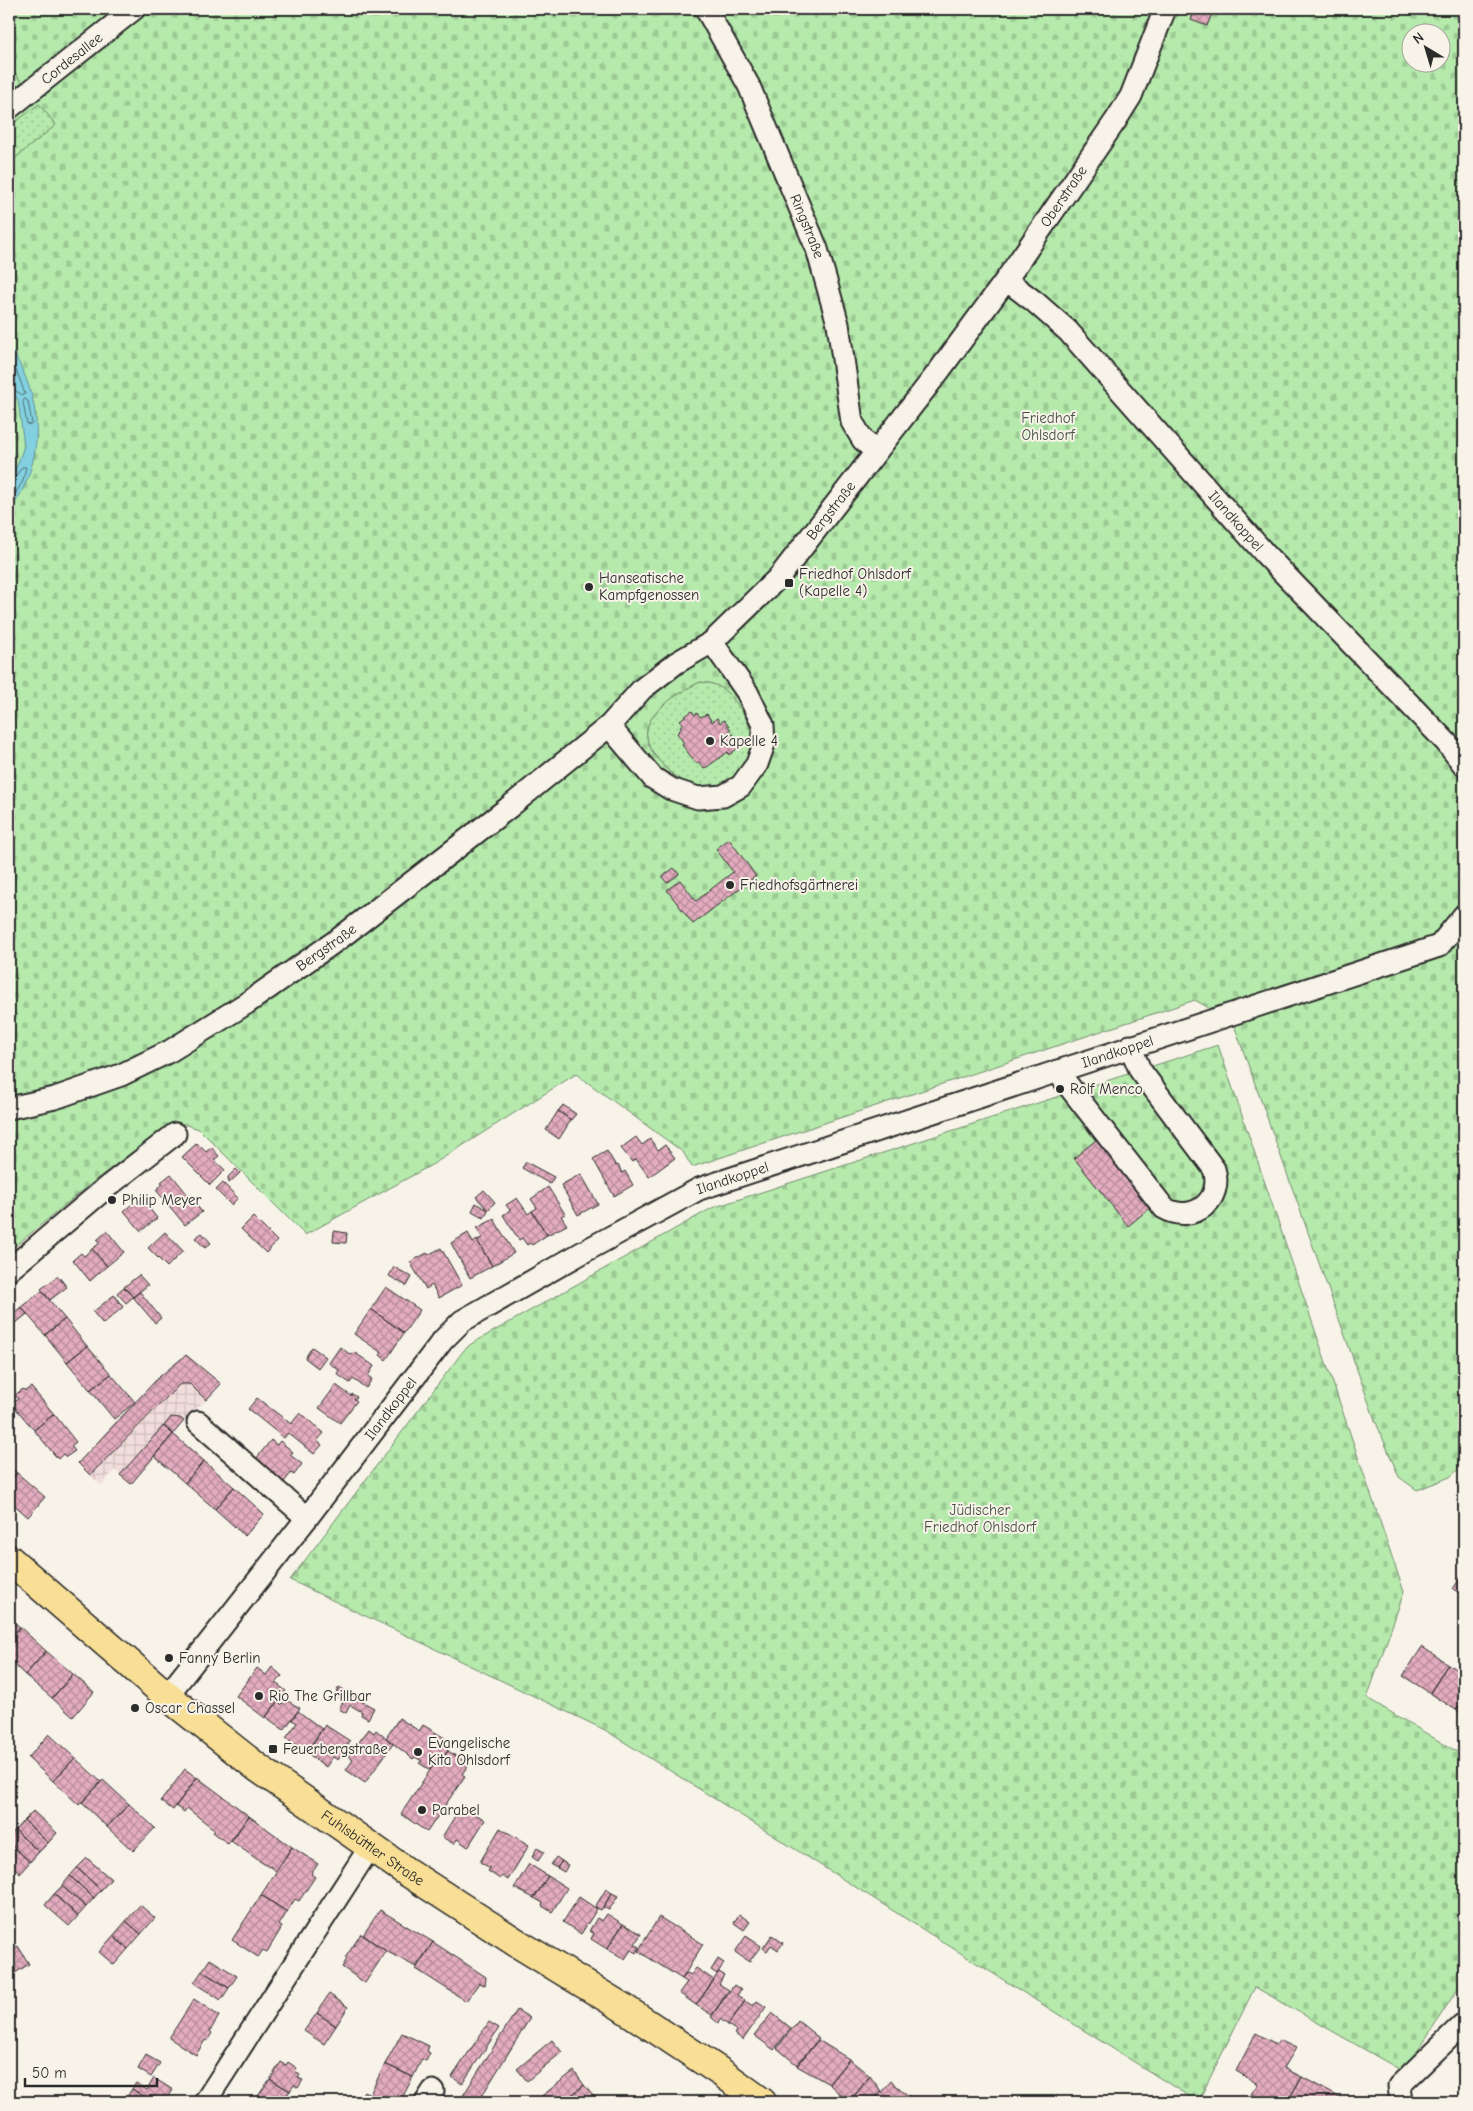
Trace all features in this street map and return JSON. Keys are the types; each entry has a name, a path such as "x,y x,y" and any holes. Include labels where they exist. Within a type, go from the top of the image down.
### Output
{"main road":[{"name":"Fuhlsbüttler Straße","path":"9,1559 167,1696 240,1754 370,1847 517,1943 622,2007 739,2084 762,2102"}],"street":[{"name":"Cordesallee","path":"9,108 134,9"},
{"name":"Ringstraße","path":"706,9 749,86 816,249 838,324 852,422 862,440 875,451"},
{"name":"Oberstraße","path":"939,371 1006,280 1131,96 1165,9"},
{"name":"Ilandkoppel","path":"1006,280 1068,331 1266,555 1446,742 1464,765"},
{"name":"Bergstraße","path":"9,1108 55,1098 121,1075 170,1051 247,1003 340,938 500,814 609,726 642,689 676,663 712,642 780,576 875,451 939,371"},
{"path":"609,726 653,778 670,789 698,798 723,796 741,786 757,764 764,744 763,725 747,692 712,642"},
{"name":"Ilandkoppel","path":"167,1696 443,1340 462,1321 593,1246 699,1189 1439,946 1464,915"},
{"path":"1057,1071 1164,1208 1176,1213 1193,1213 1201,1209 1212,1197 1216,1182 1214,1168 1140,1070 1130,1046"},
{"path":"9,1270 106,1188 175,1134"},
{"path":"198,1422 306,1518"},
{"path":"205,2102 370,1847"},
{"path":"1401,2102 1399,2086 1462,2025"}],"shaded area":[{"path":"180,1384 190,1384 206,1400 184,1421 180,1418 171,1417 120,1475 115,1470 101,1485 90,1475"}],"green space":[{"name":"Friedhof Ohlsdorf","path":"9,9 1464,9 1464,1464 1450,1477 1417,1490 1399,1477 1375,1420 1233,1022 1195,1000 692,1167 683,1152 576,1074 435,1163 305,1235 199,1129 174,1121 103,1174 9,1251 9,163 56,125 39,104 9,127 9,92 22,82 9,66","holes":["700,682 717,685 729,694 737,704 746,718 750,729 752,746 747,763 735,776 719,786 697,789 676,777 656,758 648,741 647,729 654,715 677,695"]},
{"path":"9,66 22,82 9,92"},
{"path":"39,104 56,125 9,163 9,127"},
{"path":"700,682 717,685 729,694 746,718 752,740 747,763 735,776 719,786 702,789 684,783 665,767 656,758 650,747 647,735 649,722 661,708 677,695"},
{"name":"Jüdischer Friedhof Ohlsdorf","path":"1218,1045 1404,1592 1367,1698 1464,1756 1464,1979 1404,2072 1255,1987 1198,2102 605,1730 290,1580 464,1350 471,1344 712,1208"}],"water":[{"path":"9,346 21,366 29,387 36,429 35,451 30,472 9,512 9,478 17,466 24,446 18,400 14,395 9,395"}],"building":[{"path":"1195,9 1214,9 1207,26 1191,20"},
{"name":"Kapelle 4","path":"692,711 700,717 707,714 712,722 717,718 720,723 724,720 731,730 727,733 730,736 733,734 742,745 729,755 728,752 704,769 699,762 697,764 682,745 684,743 677,733 683,724 680,720"},
{"name":"Friedhofsgärtnerei","path":"729,839 756,876 693,924 667,890 680,880 696,901 733,872 716,849"},
{"path":"674,868 679,874 667,883 662,877"},
{"path":"563,1105 576,1114 571,1120 558,1111"},
{"path":"558,1111 571,1120 559,1139 546,1130"},
{"path":"636,1137 642,1145 650,1139 658,1150 665,1145 675,1158 649,1177 636,1159 632,1162 621,1148"},
{"path":"1096,1140 1150,1208 1128,1226 1074,1158"},
{"path":"197,1143 206,1152 211,1147 219,1156 214,1160 225,1170 210,1185 182,1157"},
{"path":"607,1151 622,1173 625,1171 633,1185 614,1196 593,1159"},
{"path":"526,1162 554,1177 550,1184 522,1168"},
{"path":"236,1169 240,1173 229,1183 228,1177"},
{"path":"171,1174 202,1212 185,1225 156,1190 163,1184 161,1182"},
{"path":"581,1174 598,1204 578,1215 561,1185"},
{"path":"223,1183 238,1198 231,1205 216,1190"},
{"path":"548,1187 565,1214 561,1216 567,1225 547,1235 532,1211 537,1208 531,1199"},
{"path":"484,1190 495,1202 488,1210 476,1197"},
{"path":"140,1197 157,1218 141,1231 124,1211"},
{"path":"517,1198 528,1214 532,1211 547,1235 532,1245 530,1243 527,1245 522,1238 519,1240 503,1215 510,1210 506,1205"},
{"path":"476,1203 488,1210 484,1218 472,1211"},
{"path":"253,1217 277,1241 266,1253 241,1229"},
{"path":"494,1219 514,1253 492,1266 477,1240 482,1238 477,1228"},
{"path":"107,1231 124,1252 107,1266 92,1249 100,1243 97,1240"},
{"path":"334,1231 347,1233 346,1243 333,1242"},
{"path":"165,1232 183,1251 167,1267 148,1248"},
{"path":"202,1233 211,1243 205,1248 195,1238"},
{"path":"468,1233 473,1243 477,1240 492,1266 470,1278 451,1243"},
{"path":"441,1248 462,1285 439,1298 432,1285 426,1289 410,1262"},
{"path":"92,1249 107,1266 90,1281 73,1260 81,1253 84,1256"},
{"path":"394,1267 412,1277 407,1286 389,1276"},
{"path":"139,1275 148,1285 133,1297 124,1287"},
{"path":"58,1276 67,1287 50,1300 41,1289"},
{"path":"124,1287 133,1297 126,1303 117,1293"},
{"path":"386,1287 420,1310 404,1333 371,1309"},
{"path":"42,1291 65,1319 45,1335 21,1307"},
{"path":"140,1292 161,1318 155,1323 133,1297"},
{"path":"114,1295 123,1307 103,1324 93,1312"},
{"path":"21,1307 27,1314 16,1323 10,1316"},
{"path":"371,1309 404,1333 386,1360 380,1355 382,1353 354,1334"},
{"path":"65,1319 87,1346 67,1362 45,1335"},
{"path":"87,1346 111,1374 90,1390 67,1362"},
{"path":"312,1347 326,1357 318,1368 305,1358"},
{"path":"340,1347 351,1355 354,1352 374,1366 368,1376 372,1379 366,1388 353,1379 350,1383 337,1374 339,1370 329,1363"},
{"path":"186,1355 221,1384 206,1400 190,1384 180,1384 90,1475 78,1463 159,1377"},
{"path":"111,1374 135,1402 114,1419 90,1390"},
{"path":"336,1385 351,1396 352,1394 357,1397 354,1399 357,1401 340,1423 319,1408"},
{"path":"31,1387 54,1414 34,1430 12,1404 18,1399 15,1395 23,1389 25,1391"},
{"path":"257,1398 291,1424 300,1413 324,1433 317,1441 322,1445 314,1454 288,1433 284,1438 248,1409"},
{"path":"54,1414 76,1442 71,1446 75,1451 66,1457 63,1454 58,1459 34,1430"},
{"path":"171,1417 180,1418 184,1421 173,1434 164,1426"},
{"path":"163,1426 173,1434 131,1484 120,1475"},
{"path":"173,1434 204,1461 185,1483 154,1456"},
{"path":"271,1440 277,1445 280,1441 293,1452 290,1455 302,1464 294,1475 291,1473 284,1482 255,1460"},
{"path":"204,1461 234,1487 215,1509 185,1483"},
{"path":"9,1466 17,1473 9,1483"},
{"path":"17,1473 45,1497 28,1517 9,1500 9,1483"},
{"path":"234,1487 264,1514 245,1536 215,1509"},
{"path":"1464,1572 1464,1596 1453,1589"},
{"path":"9,1618 20,1627 9,1640"},
{"path":"20,1627 46,1651 25,1675 9,1660 9,1640"},
{"path":"1422,1647 1448,1664 1430,1693 1403,1676"},
{"path":"46,1651 73,1674 52,1698 25,1675"},
{"path":"1448,1664 1464,1675 1464,1698 1456,1710 1430,1693"},
{"path":"272,1667 282,1676 276,1683 286,1691 265,1718 236,1696 257,1668 266,1675"},
{"path":"73,1674 94,1692 73,1717 52,1698"},
{"path":"339,1687 348,1692 343,1700 335,1695"},
{"path":"352,1696 374,1708 368,1719 361,1715 362,1712 350,1705 346,1713 339,1709 344,1700 348,1702"},
{"path":"1464,1698 1464,1716 1456,1710"},
{"path":"286,1700 300,1708 284,1730 266,1717 278,1702 281,1705"},
{"path":"298,1711 322,1729 306,1752 286,1738 297,1723 292,1720"},
{"path":"399,1718 419,1731 423,1725 453,1743 441,1760 438,1758 430,1770 419,1763 422,1761 415,1757 413,1759 386,1738"},
{"path":"325,1725 350,1741 338,1760 333,1757 326,1767 307,1753"},
{"path":"369,1729 374,1733 376,1730 393,1744 365,1783 346,1770 353,1760 348,1756"},
{"path":"49,1734 75,1758 53,1781 28,1758"},
{"path":"448,1751 469,1764 462,1774 465,1776 427,1832 401,1814 438,1758 441,1760"},
{"path":"75,1758 101,1782 79,1805 53,1781"},
{"path":"185,1769 197,1778 173,1810 161,1801"},
{"path":"197,1777 249,1816 228,1844 213,1832 215,1830 187,1808 184,1812 176,1806"},
{"path":"103,1780 129,1804 107,1827 82,1803"},
{"path":"129,1804 155,1828 133,1851 107,1827"},
{"path":"462,1805 485,1820 468,1847 457,1839 454,1844 442,1837"},
{"path":"33,1811 57,1833 48,1843 24,1820"},
{"path":"249,1816 292,1847 276,1871 231,1841"},
{"path":"24,1820 48,1843 39,1852 15,1830"},
{"path":"500,1828 529,1845 508,1880 502,1876 500,1879 488,1871 490,1868 480,1862"},
{"path":"15,1830 39,1852 30,1862 9,1843 9,1837"},
{"path":"9,1843 30,1862 20,1873 9,1862"},
{"path":"292,1847 318,1864 311,1874 315,1877 299,1901 295,1899 287,1912 261,1895"},
{"path":"537,1848 544,1852 538,1861 532,1857"},
{"path":"556,1857 562,1861 557,1868 551,1865"},
{"path":"87,1858 111,1879 101,1890 77,1868"},
{"path":"562,1861 568,1865 564,1872 557,1868"},
{"path":"529,1864 548,1876 534,1898 514,1888"},
{"path":"77,1868 101,1890 94,1898 70,1876"},
{"path":"70,1876 94,1898 86,1907 62,1886"},
{"path":"548,1876 567,1888 552,1912 542,1906 543,1903 534,1898"},
{"path":"62,1886 86,1907 78,1916 54,1894"},
{"path":"606,1889 612,1893 601,1910 595,1907"},
{"path":"612,1893 618,1896 609,1910 603,1907"},
{"path":"54,1894 78,1916 69,1926 45,1905"},
{"path":"261,1895 287,1912 279,1925 282,1927 267,1952 263,1950 258,1957 232,1940"},
{"path":"579,1897 597,1909 581,1934 563,1922"},
{"path":"140,1905 155,1918 141,1934 126,1921"},
{"path":"380,1910 433,1942 416,1967 386,1951 363,1935"},
{"path":"607,1914 623,1924 607,1949 591,1939 594,1933 589,1931 597,1918 602,1921"},
{"path":"739,1914 750,1922 744,1930 734,1923"},
{"path":"659,1917 703,1944 682,1979 638,1951"},
{"path":"126,1921 141,1934 128,1949 113,1936"},
{"path":"623,1924 641,1934 635,1944 639,1947 636,1953 631,1950 625,1959 607,1949"},
{"path":"361,1934 386,1951 365,1983 342,1967 347,1959 345,1958"},
{"path":"772,1935 783,1943 778,1950 771,1945 767,1951 763,1948"},
{"path":"113,1936 128,1949 114,1965 99,1952"},
{"path":"746,1936 761,1946 749,1962 735,1952"},
{"path":"433,1942 486,1977 485,1985 479,1983 466,2001 416,1969"},
{"path":"18,1946 29,1964 9,1977 9,1952"},
{"path":"210,1959 237,1976 229,1988 202,1971"},
{"path":"718,1959 724,1963 717,1974 711,1970"},
{"path":"696,1968 714,1980 696,2005 679,1993 687,1982 682,1979 687,1973 691,1975"},
{"path":"202,1971 229,1988 221,2000 194,1983"},
{"path":"719,1972 724,1975 719,1984 729,1990 712,2015 696,2005"},
{"path":"734,1985 741,1990 737,1995 745,2001 728,2025 720,2019 718,2023 711,2017"},
{"path":"329,1994 348,2007 336,2026 317,2013"},
{"path":"194,1999 219,2016 210,2031 212,2033 207,2041 205,2040 196,2055 169,2038"},
{"path":"745,2001 753,2006 757,2001 766,2007 743,2040 735,2034 737,2031 728,2025"},
{"path":"517,2010 530,2018 478,2102 459,2102"},
{"path":"317,2013 336,2026 324,2044 304,2031"},
{"path":"772,2013 791,2028 774,2050 754,2035"},
{"path":"798,2021 819,2038 797,2065 777,2048"},
{"path":"489,2022 499,2028 462,2084 452,2077"},
{"path":"402,2033 429,2046 427,2051 430,2053 426,2061 422,2059 413,2077 385,2064"},
{"path":"1256,2033 1276,2044 1279,2040 1296,2048 1284,2068 1302,2077 1287,2102 1265,2102 1251,2094 1258,2084 1236,2071"},
{"path":"552,2040 562,2052 527,2081 517,2069"},
{"path":"818,2040 849,2059 829,2084 797,2066"},
{"path":"146,2055 160,2063 151,2077 138,2069"},
{"path":"849,2059 870,2076 849,2102 829,2084"},
{"path":"281,2062 286,2065 288,2062 297,2068 295,2071 300,2075 298,2078 303,2080 298,2088 294,2085 290,2091 270,2079"},
{"path":"385,2064 413,2077 400,2102 384,2102 370,2094"},
{"path":"574,2071 584,2085 563,2102 534,2102"},
{"path":"870,2076 881,2091 872,2102 852,2102 851,2100"},
{"path":"1302,2077 1348,2102 1287,2102"},
{"path":"154,2078 173,2090 165,2102 153,2102 132,2089 136,2083 147,2090"},
{"path":"270,2079 290,2091 285,2098 289,2102 262,2102 264,2099 258,2096"},
{"path":"891,2081 911,2098 907,2102 873,2102"},
{"path":"584,2085 598,2102 563,2102"},
{"path":"132,2089 153,2102 138,2102 128,2095"},
{"path":"364,2091 370,2094 384,2102 358,2102"}],"place":[{"name":"Friedhof Ohlsdorf (Kapelle 4)","path":"789,583"},
{"name":"Hanseatische Kampfgenossen","path":"589,587"},
{"name":"Kapelle 4","path":"710,741"},
{"name":"Friedhofsgärtnerei","path":"730,885"},
{"name":"Rolf Menco","path":"1060,1089"},
{"name":"Philip Meyer","path":"112,1200"},
{"name":"Fanny Berlin","path":"169,1658"},
{"name":"Rio The Grillbar","path":"259,1696"},
{"name":"Oscar Chassel","path":"135,1708"},
{"name":"Feuerbergstraße","path":"273,1749"},
{"name":"Evangelische Kita Ohlsdorf","path":"418,1752"},
{"name":"Parabel","path":"422,1810"}]}
